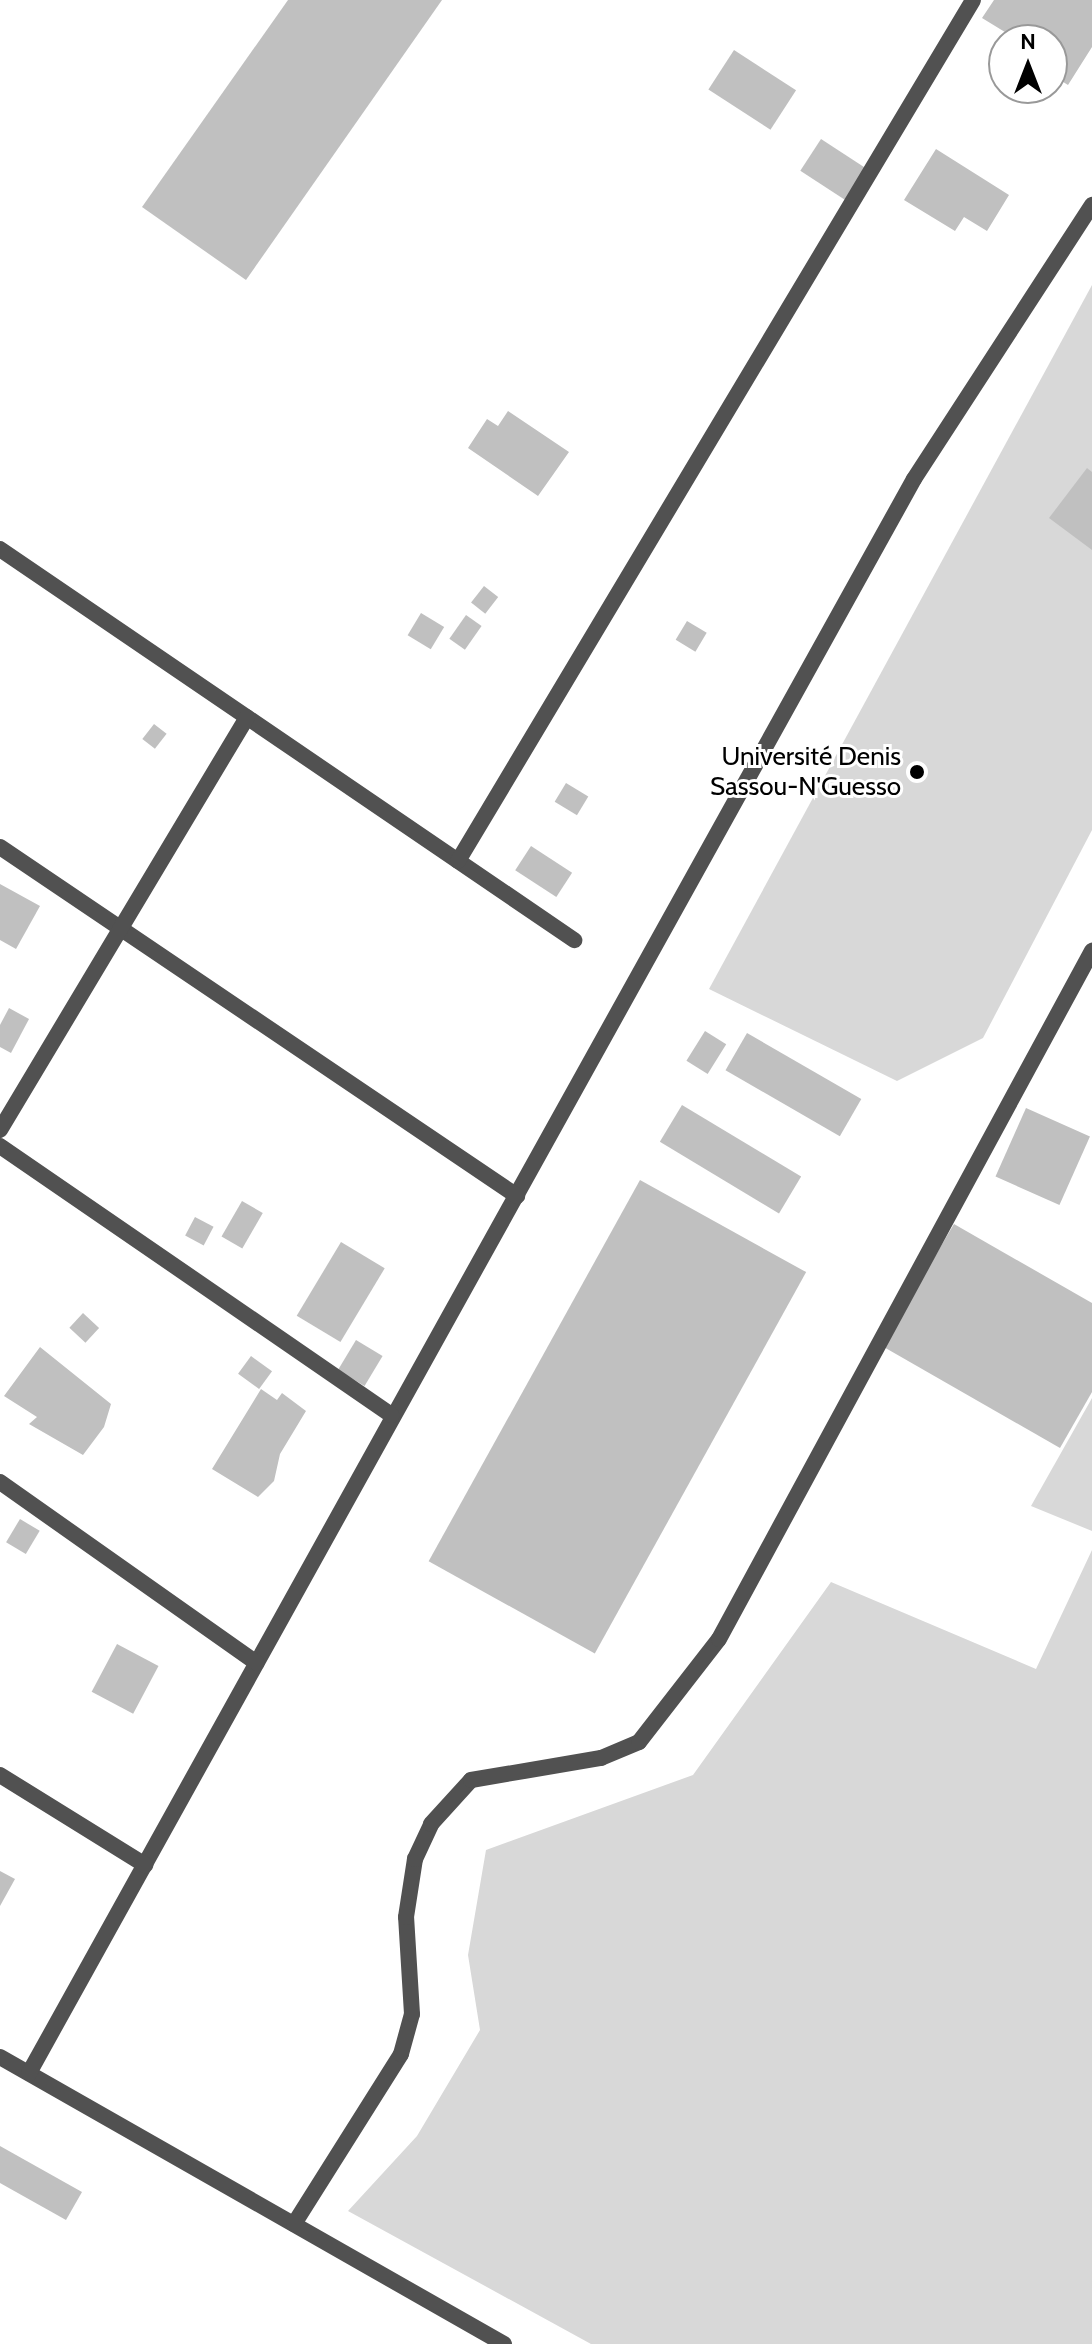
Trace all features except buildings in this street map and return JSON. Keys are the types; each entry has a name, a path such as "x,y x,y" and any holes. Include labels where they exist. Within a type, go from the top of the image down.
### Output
{"street":[{"path":"458,861 973,0"},
{"path":"29,2073 914,479 1092,205"},
{"path":"0,549 574,940"},
{"path":"0,1130 119,925 247,717"},
{"path":"0,847 517,1196"},
{"path":"294,2224 401,2054 412,2014 406,1917 415,1859 431,1824 471,1780 601,1758 639,1742 719,1639 1092,951"},
{"path":"0,1146 392,1415"},
{"path":"0,1482 257,1663"},
{"path":"0,1775 145,1865"},
{"path":"0,2057 504,2344"}],"shaded area":[{"path":"1092,285 1092,830 983,1038 897,1081 709,989"},
{"path":"1092,1398 1092,1531 1031,1506"},
{"path":"1092,1550 1092,2344 591,2344 348,2211 417,2136 480,2030 468,1955 486,1850 693,1775 831,1582 1036,1669"}],"place":[{"name":"Université Denis Sassou-N'Guesso","path":"917,772"}]}
